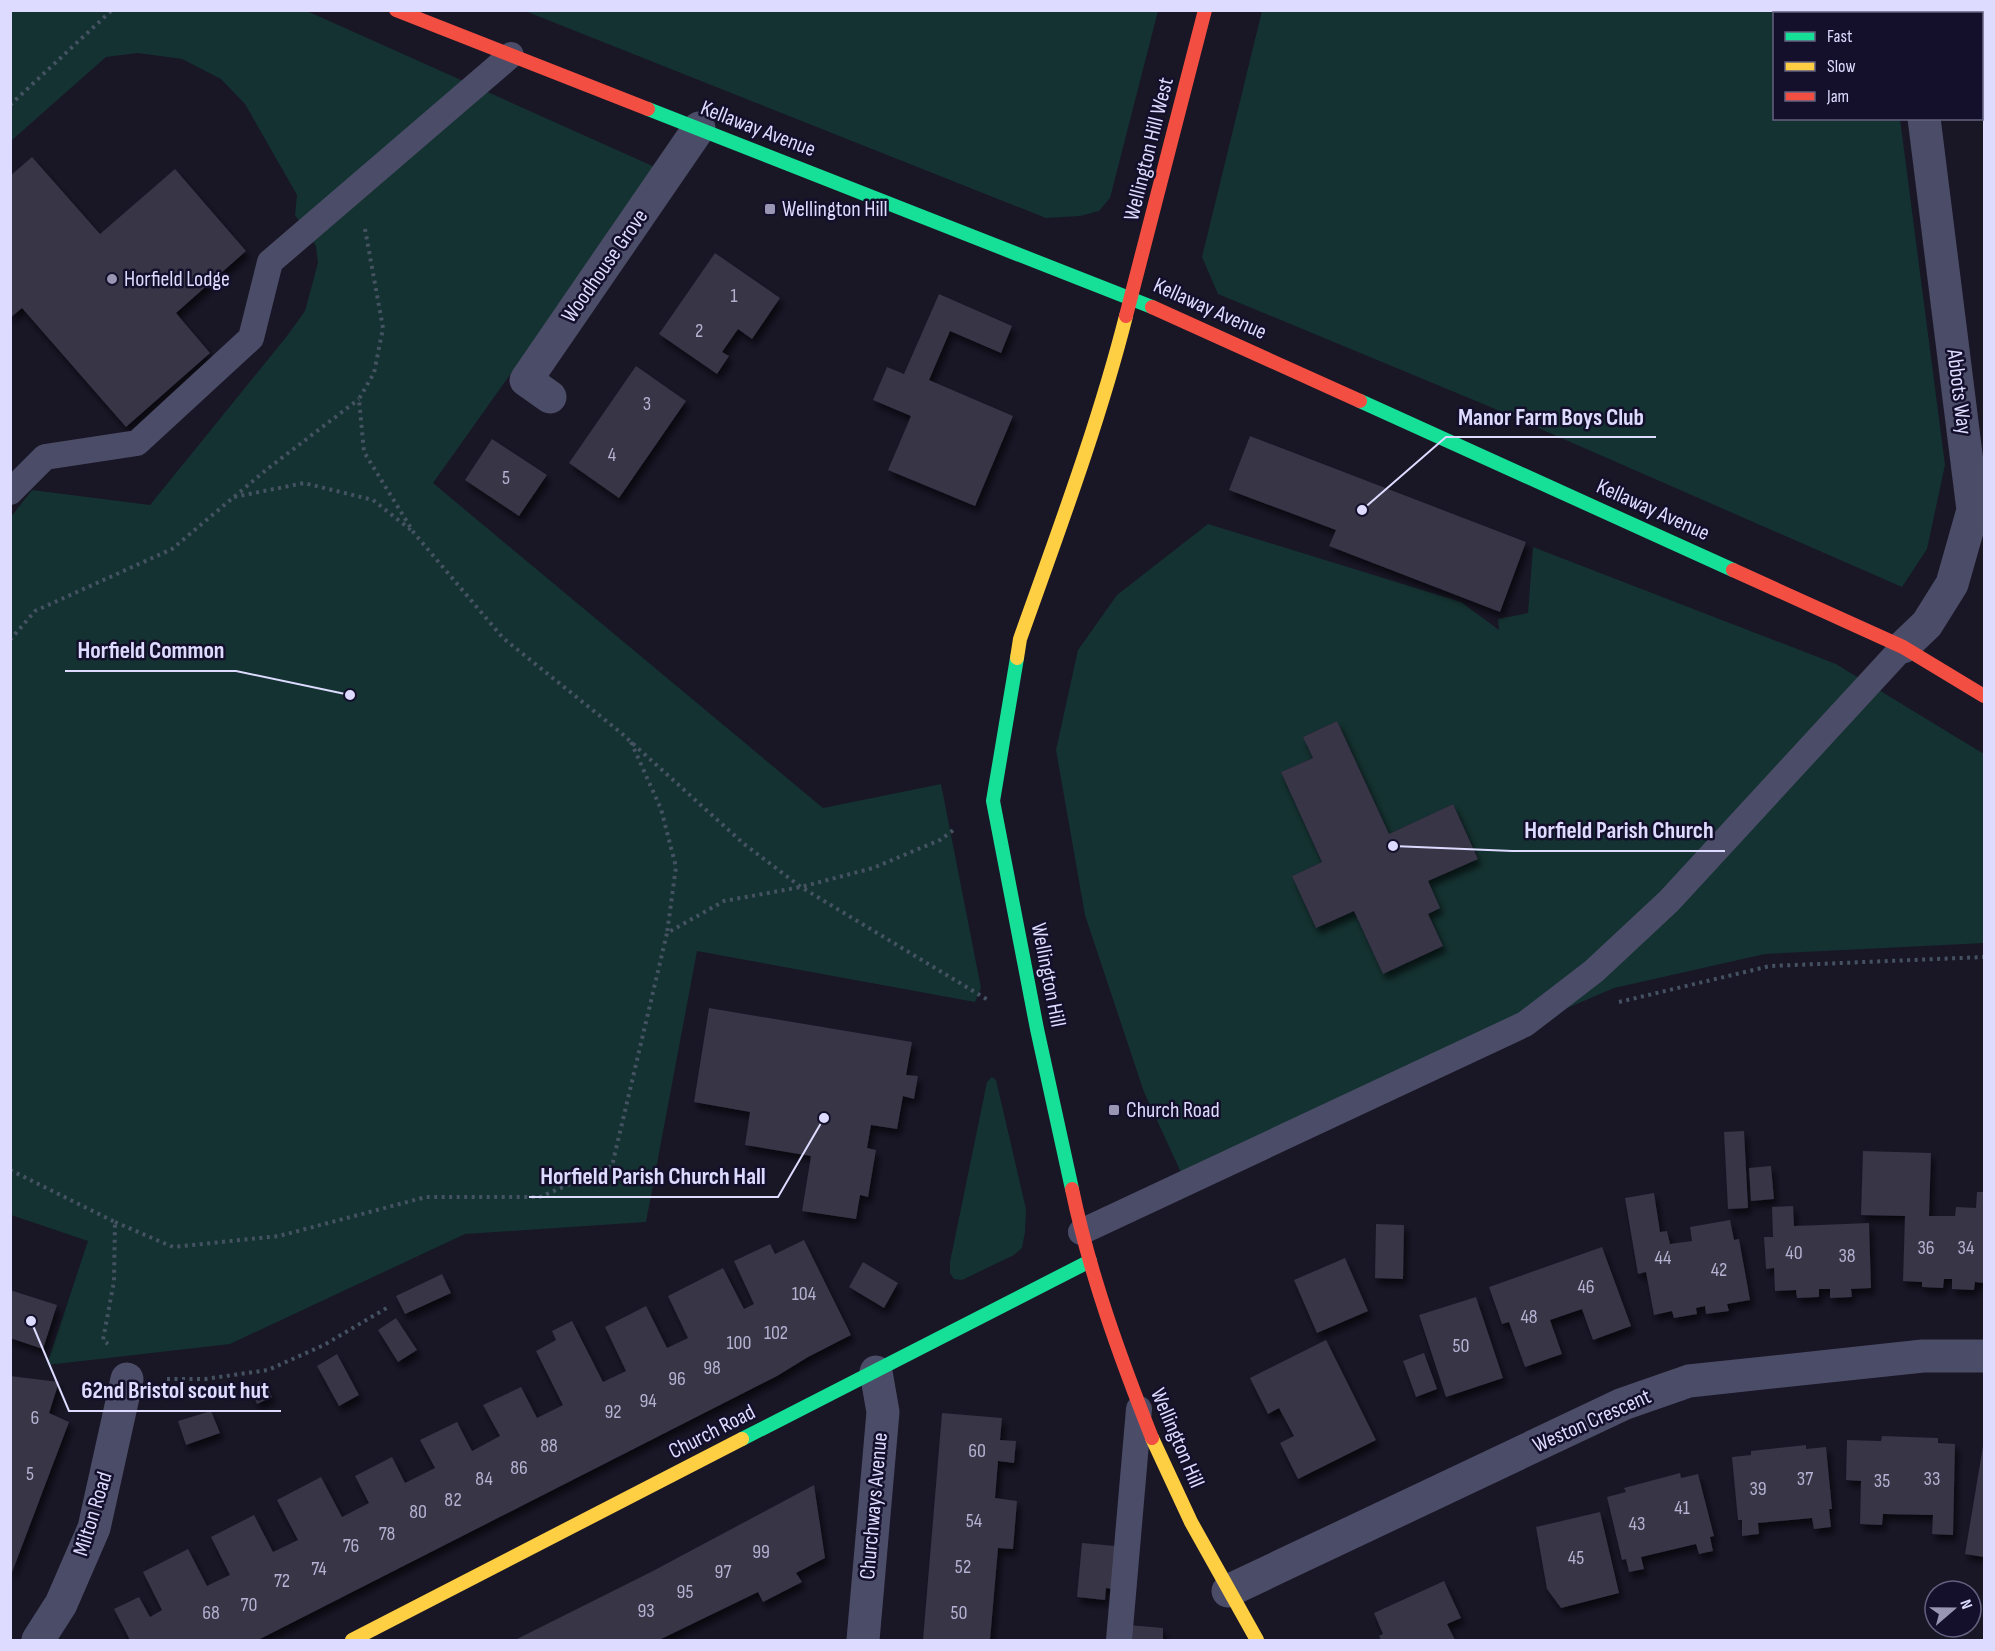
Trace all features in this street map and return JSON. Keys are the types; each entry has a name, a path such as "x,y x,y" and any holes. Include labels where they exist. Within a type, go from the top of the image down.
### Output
{"street":[{"name":"Kellaway Avenue","path":"396,10 1132,298 1903,647 1984,696"},
{"name":"Wellington Hill West","path":"1132,298 1205,10"},
{"name":"Abbots Way","path":"1903,647 1927,624 1952,584 1973,510 1924,120"},
{"name":"Woodhouse Grove","path":"550,397 526,380 699,128"},
{"name":"Wellington Hill","path":"1132,298 1114,364 1068,505 1020,639 993,801 1037,1029 1081,1232 1090,1261 1139,1405 1182,1504 1257,1641"},
{"name":"Church Road","path":"352,1641 1090,1261"},
{"name":"Weston Crescent","path":"1228,1591 1623,1404 1689,1381 1923,1356 1984,1356"},
{"name":"Churchways Avenue","path":"863,1641 883,1412 876,1372"},
{"name":"Milton Road","path":"38,1641 61,1604 94,1528 128,1379"}],"lane":[{"path":"10,492 45,457 137,443 251,338 270,262 511,55"},
{"path":"1081,1232 1525,1024 1594,971 1669,901 1903,647"},
{"path":"1119,1641 1139,1405"}],"path":[{"path":"10,105 112,10"},
{"path":"10,640 34,611 172,549 359,399 374,373 383,328 357,187"},
{"path":"359,399 364,452 414,532 503,638 630,741 744,844 801,887 1037,1029"},
{"path":"234,497 304,483 373,500 414,532"},
{"path":"10,1170 115,1222 173,1247 279,1236 426,1197 540,1197 612,1166 667,933 676,867 661,809 630,741"},
{"path":"667,933 724,901 801,887 873,868 940,840 993,801"},
{"path":"1618,1002 1770,966 1984,957"},
{"path":"110,1345 102,1340 114,1281 115,1222"},
{"path":"128,1379 205,1378 268,1370 324,1345 390,1306"}],"green space":[{"path":"11,11 307,11 657,168 433,483 823,808 941,784 981,988 975,1002 697,951 646,1222 465,1234 230,1344 47,1365 88,1241 11,1215 10,518 32,490 150,505 305,311 318,263 316,246 295,215 297,195 245,104 221,79 182,59 138,53 106,57 11,141"},
{"path":"525,11 1158,11 1110,198 1099,211 1080,216 1046,218"},
{"path":"1262,11 1886,11 1773,12 1773,120 1900,120 1945,465 1927,549 1902,587 1488,406 1218,294 1202,257"},
{"path":"1208,524 1461,602 1499,630 1498,619 1528,613 1533,547 1836,664 1984,754 1984,943 1765,954 1614,988 1360,1097 1190,1192 1144,1092 1085,915 1056,750 1078,650 1117,595","holes":["1337,721 1389,834 1453,804 1478,858 1428,881 1428,914 1443,946 1383,973 1354,911 1316,928 1292,876 1322,862 1281,772 1313,758 1303,737"]},
{"path":"992,1077 996,1080 1026,1209 1022,1248 1014,1255 962,1280 954,1279 950,1273 950,1262 987,1082"}],"building":[{"name":"Horfield Lodge","path":"32,157 100,234 175,169 246,251 176,313 210,353 126,427 22,308 10,318 10,176"},
{"path":"715,253 780,298 752,339 738,329 722,352 729,356 717,374 659,334"},
{"path":"939,294 1012,326 1001,353 950,331 929,380 1013,416 975,506 888,470 911,416 873,400 887,367 904,374"},
{"path":"636,366 686,401 619,498 569,463"},
{"path":"1250,436 1526,542 1500,612 1329,546 1336,530 1229,490"},
{"path":"492,439 547,475 519,516 465,480"},
{"path":"1337,721 1389,834 1453,804 1478,859 1428,881 1440,908 1428,914 1443,946 1383,974 1354,911 1316,928 1292,876 1322,862 1281,772 1313,758 1303,737"},
{"path":"709,1008 912,1042 906,1075 918,1076 914,1099 903,1096 897,1129 871,1125 867,1148 876,1150 868,1197 860,1195 856,1219 802,1211 811,1156 745,1145 750,1112 694,1102"},
{"path":"1744,1131 1748,1208 1728,1209 1724,1132"},
{"path":"1863,1151 1931,1153 1929,1216 1955,1216 1956,1207 1976,1208 1977,1192 1984,1192 1984,1283 1975,1282 1974,1290 1952,1289 1952,1279 1944,1279 1943,1288 1922,1287 1922,1282 1903,1281 1905,1216 1861,1215"},
{"path":"1771,1166 1774,1199 1751,1201 1749,1168"},
{"path":"1654,1193 1660,1232 1667,1231 1670,1244 1692,1241 1690,1227 1730,1220 1734,1240 1739,1239 1750,1300 1727,1304 1729,1311 1706,1314 1705,1306 1696,1308 1697,1314 1674,1318 1672,1311 1654,1315 1646,1272 1638,1274 1625,1198"},
{"path":"1793,1206 1794,1226 1869,1223 1871,1288 1851,1289 1852,1297 1830,1298 1830,1289 1819,1289 1819,1297 1797,1298 1796,1290 1775,1291 1774,1268 1766,1269 1764,1237 1773,1237 1772,1207"},
{"path":"1376,1224 1404,1225 1403,1279 1375,1278"},
{"path":"804,1240 851,1335 777,1376 258,1640 130,1640 114,1609 139,1597 150,1617 162,1610 143,1572 188,1549 207,1586 230,1575 211,1537 254,1515 273,1552 298,1540 277,1500 321,1477 342,1517 369,1503 355,1476 392,1457 405,1483 435,1468 420,1440 457,1422 472,1451 500,1436 483,1405 521,1387 537,1418 563,1405 536,1351 556,1340 552,1331 572,1321 603,1382 626,1371 605,1327 646,1306 667,1348 688,1338 668,1296 723,1268 744,1309 754,1304 734,1261 770,1244 775,1254"},
{"path":"1602,1247 1631,1326 1593,1340 1582,1309 1550,1320 1562,1354 1525,1367 1509,1322 1502,1324 1489,1287"},
{"path":"1345,1258 1368,1311 1317,1333 1294,1280"},
{"path":"863,1262 898,1283 884,1308 849,1287"},
{"path":"442,1274 451,1293 405,1314 396,1296"},
{"path":"10,1290 57,1305 43,1349 10,1338"},
{"path":"1476,1297 1503,1378 1446,1397 1419,1315"},
{"path":"396,1318 417,1350 398,1362 378,1330"},
{"path":"1326,1340 1376,1440 1298,1479 1280,1443 1294,1436 1279,1408 1268,1414 1250,1378"},
{"path":"1424,1353 1437,1389 1416,1397 1403,1361"},
{"path":"337,1354 359,1395 339,1406 317,1366"},
{"path":"10,1376 59,1382 49,1413 69,1422 11,1575"},
{"path":"264,1381 272,1397 257,1404 250,1387"},
{"path":"211,1411 220,1433 186,1445 178,1421"},
{"path":"942,1413 1002,1418 1000,1440 1016,1441 1014,1463 998,1461 995,1498 1017,1501 1013,1549 998,1548 990,1640 923,1640"},
{"path":"1882,1436 1938,1438 1938,1443 1955,1444 1953,1535 1932,1534 1933,1515 1883,1514 1882,1525 1860,1524 1861,1481 1846,1480 1847,1440 1881,1441"},
{"path":"1806,1445 1806,1449 1826,1447 1832,1509 1829,1509 1831,1527 1814,1529 1812,1518 1758,1523 1759,1534 1742,1536 1742,1520 1738,1520 1732,1457 1751,1455 1751,1451"},
{"path":"1984,1446 1984,1557 1965,1554"},
{"path":"1680,1473 1681,1478 1698,1474 1714,1536 1710,1537 1713,1551 1699,1554 1696,1544 1641,1557 1644,1569 1629,1572 1626,1559 1622,1560 1607,1497 1626,1492 1624,1488"},
{"path":"814,1485 825,1558 796,1573 802,1582 763,1602 758,1592 659,1640 515,1640 651,1572"},
{"path":"1600,1512 1619,1593 1561,1608 1547,1589 1536,1527"},
{"path":"1082,1543 1116,1546 1112,1589 1106,1588 1105,1600 1077,1597"},
{"path":"1444,1581 1461,1618 1447,1624 1455,1640 1381,1640 1379,1636 1383,1634 1374,1613"},
{"path":"1128,1625 1163,1628 1163,1640 1127,1640"}],"traffic: fast":[{"path":"648,109 1152,307"},
{"path":"1360,401 1733,570"},
{"path":"1017,658 993,801 1037,1029 1072,1189"},
{"path":"742,1439 1090,1261"}],"traffic: slow":[{"path":"1017,658 1020,639 1090,438 1126,316"},
{"path":"1152,1438 1191,1522 1257,1640"},
{"path":"352,1640 742,1439"}],"traffic: jam":[{"path":"396,10 648,109"},
{"path":"1126,316 1205,10"},
{"path":"1152,307 1360,401"},
{"path":"1733,570 1903,647 1984,696"},
{"path":"1072,1189 1079,1221 1107,1315 1152,1438"}],"place":[{"name":"Wellington Hill","path":"770,209"},
{"name":"Horfield Lodge","path":"112,279"},
{"name":"Manor Farm Boys Club","path":"1362,510"},
{"name":"Horfield Common","path":"350,695"},
{"name":"Horfield Parish Church","path":"1393,846"},
{"name":"Church Road","path":"1114,1110"},
{"name":"Horfield Parish Church Hall","path":"824,1118"},
{"name":"62nd Bristol scout hut","path":"31,1321"}]}
